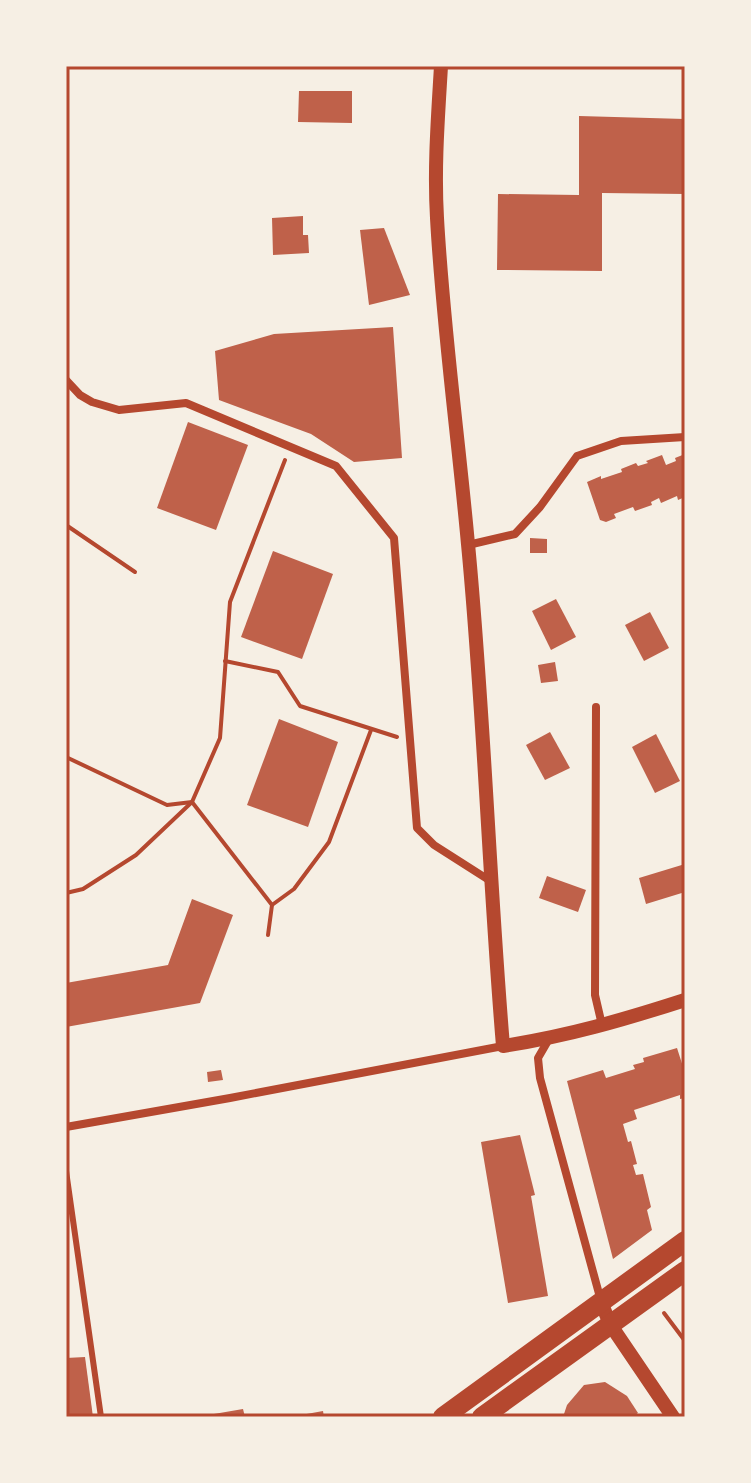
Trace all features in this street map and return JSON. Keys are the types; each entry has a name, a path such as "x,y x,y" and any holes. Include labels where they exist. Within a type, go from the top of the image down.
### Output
{"main road":[{"path":"443,1417 685,1241"},
{"path":"482,1417 685,1271"}],"street":[{"path":"441,66 436,136 437,217 468,545 503,1046"},
{"path":"66,380 80,395 92,402 119,410 186,403 336,466 394,538 417,828 434,845 493,883"},
{"path":"468,545 515,534 540,507 577,456 621,441 685,437"},
{"path":"596,707 595,995 602,1026"},
{"path":"66,1127 549,1039 685,1000"},
{"path":"549,1039 538,1058 540,1078 601,1302 610,1324 673,1417"}],"lane":[{"path":"66,1171 101,1417"}],"path":[{"path":"66,893 83,889 136,855 192,802 220,738 230,602 291,447"},
{"path":"66,525 135,572"},
{"path":"225,661 278,672 300,706 411,741"},
{"path":"272,905 294,889 329,842 371,730"},
{"path":"66,757 167,805 192,802"},
{"path":"192,802 272,905 268,935"},
{"path":"663,1311 685,1341"}],"building":[{"path":"299,91 352,91 352,123 298,122"},
{"path":"579,116 685,119 685,194 602,193 602,271 497,270 498,194 579,195"},
{"path":"303,216 303,235 308,235 309,253 273,255 272,218"},
{"path":"384,228 410,295 369,305 360,230"},
{"path":"393,327 402,458 354,462 311,434 219,400 215,351 274,334"},
{"path":"188,422 248,445 216,530 157,508"},
{"path":"685,454 685,497 678,500 677,496 661,503 659,498 651,502 652,505 635,511 633,507 614,514 616,518 606,522 600,520 587,482 622,472 621,469 636,463 638,466 648,463 646,461 662,455 666,465"},
{"path":"530,538 547,539 547,553 530,553"},
{"path":"273,551 333,574 302,659 241,637"},
{"path":"556,599 576,637 551,650 532,611"},
{"path":"650,612 669,648 644,661 625,625"},
{"path":"555,662 558,681 541,683 538,665"},
{"path":"279,719 338,742 308,827 247,805"},
{"path":"550,732 570,768 545,780 526,745"},
{"path":"656,734 680,781 655,793 632,747"},
{"path":"685,864 685,892 646,904 639,878"},
{"path":"547,876 586,890 578,912 539,898"},
{"path":"192,899 233,915 200,1003 66,1027 66,983 168,965"},
{"path":"677,1048 685,1073 685,1098 680,1099 680,1095 634,1110 637,1119 623,1124 637,1164 633,1165 636,1175 643,1174 651,1207 647,1210 652,1230 613,1259 567,1081 603,1070 606,1078 635,1069 633,1065 644,1062 643,1058"},
{"path":"221,1070 223,1080 208,1082 207,1072"},
{"path":"520,1135 535,1195 531,1196 548,1296 508,1303 481,1142"},
{"path":"85,1357 93,1417 66,1417 66,1358"},
{"path":"605,1382 627,1396 638,1413 632,1417 563,1417 567,1405 584,1385"},
{"path":"243,1409 245,1417 208,1417 208,1415"},
{"path":"323,1411 324,1417 301,1417 301,1415"}]}
